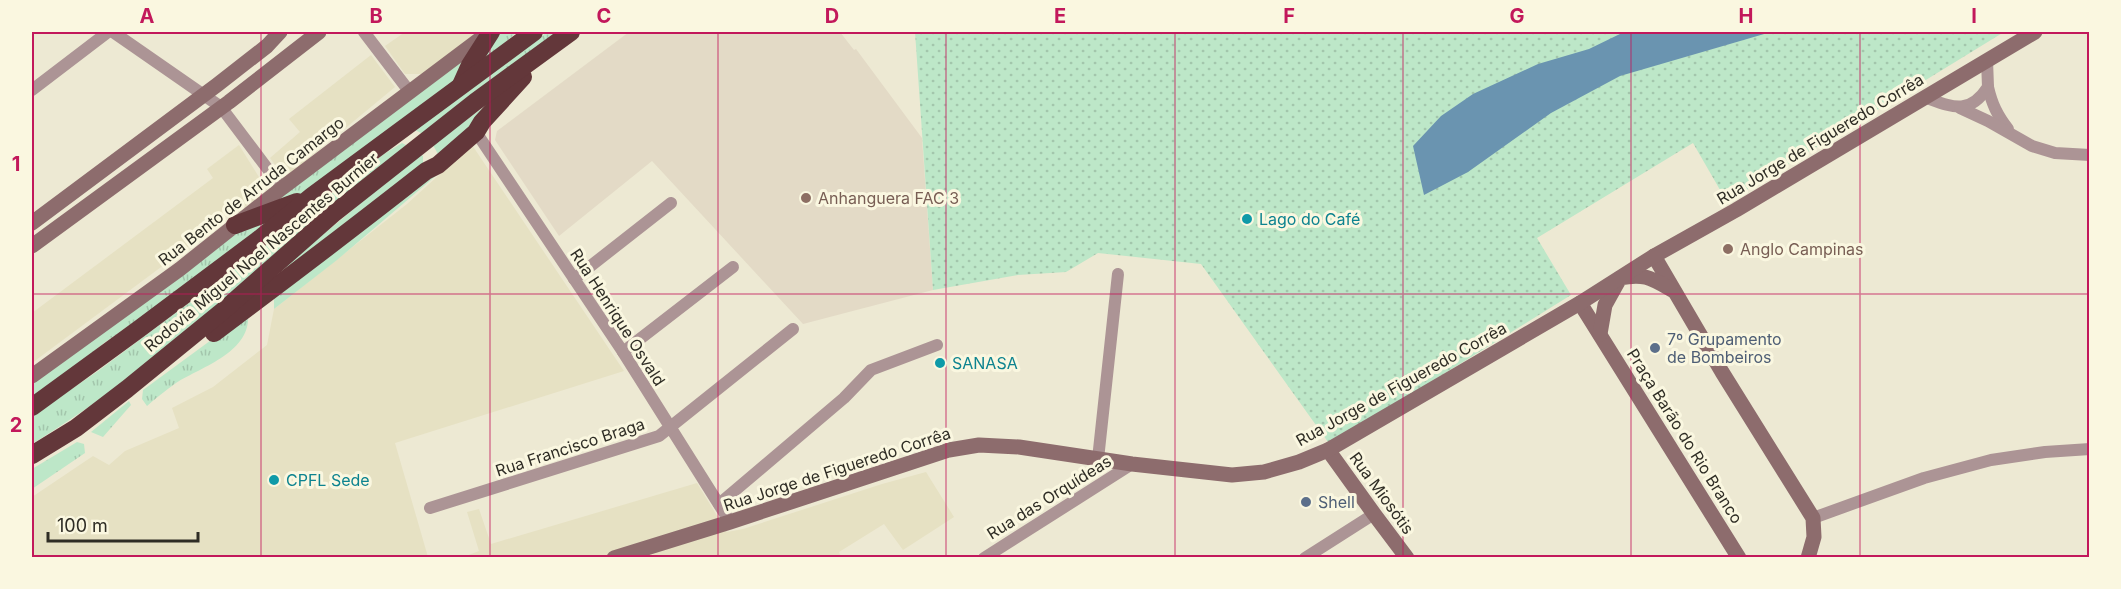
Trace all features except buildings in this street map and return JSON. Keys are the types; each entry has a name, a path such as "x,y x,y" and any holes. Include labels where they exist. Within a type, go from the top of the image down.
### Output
{"highway":[{"path":"461,86 470,65 491,32"},
{"name":"Rodovia Miguel Noel Nascentes Burnier","path":"32,407 534,32"},
{"name":"Rodovia Miguel Noel Nascentes Burnier","path":"32,455 76,428 127,389 224,310 333,214 475,102 571,32"},
{"path":"127,389 137,392 426,171 438,165 476,132 482,122 544,52"},
{"path":"389,140 404,136 424,144 428,152 429,163 426,171"},
{"path":"235,225 312,196"}],"street":[{"path":"32,90 108,32"},
{"path":"113,32 221,107 282,188"},
{"path":"32,223 267,46 280,32"},
{"path":"32,246 221,107 314,32"},
{"path":"363,32 409,91"},
{"name":"Rua Bento de Arruda Camargo","path":"32,376 180,269 409,91 491,32"},
{"name":"Rua Jorge de Figueredo Corrêa","path":"614,558 949,450 979,445 1019,447 1132,464 1232,475 1264,472 1299,462 1328,450 1580,303 1654,256 1746,204 2035,32"},
{"path":"1987,60 1988,87 1992,105 1997,116 2012,135"},
{"path":"1960,108 1974,103 1988,87"},
{"path":"1924,98 1960,108 2032,146 2055,153 2090,155"},
{"name":"Rua Henrique Osvald","path":"476,132 623,352 730,522"},
{"path":"574,279 671,203"},
{"path":"1654,256 1672,291 1813,518 1814,537 1808,558"},
{"path":"623,352 733,267"},
{"path":"1098,459 1118,274"},
{"path":"1600,334 1605,305 1620,278 1637,274 1647,276 1672,291"},
{"name":"Praça Barão do Rio Branco","path":"1580,303 1739,558"},
{"name":"Rua Francisco Braga","path":"430,508 659,436 793,329"},
{"path":"719,504 836,405 871,370 937,345"},
{"path":"1813,518 1924,478 1991,460 2045,452 2090,449"},
{"name":"Rua Miosótis","path":"1328,450 1407,558"},
{"name":"Rua das Orquídeas","path":"984,558 1132,464"},
{"path":"1305,558 1374,514"}],"shaded area":[{"path":"405,32 480,32 424,74 405,74 385,46"},
{"name":"Anhanguera FAC 3","path":"629,32 840,32 854,50 856,49 922,138 933,290 803,324 652,161 559,236 495,140 497,131"},
{"path":"371,55 395,87 285,178 270,158 300,132 289,119"},
{"path":"239,145 267,190 239,212 235,208 223,217 223,221 32,363 32,313 213,178 207,169"},
{"path":"472,145 624,371 395,443 428,557 32,558 32,497 93,456 109,465 125,451 179,428 172,408 213,387 267,345 274,309 407,204"},
{"path":"926,472 954,517 903,550 884,524 839,552 841,557 461,558 479,551 467,512 479,509 491,544 697,483 727,532"}],"green space":[{"path":"500,32 517,32 479,63 477,60"},
{"path":"547,32 562,32 423,134 415,130"},
{"name":"Lago do Café","path":"915,32 2004,32 1727,202 1693,143 1537,238 1571,295 1328,442 1201,264 1098,253 1066,272 1018,275 933,290"},
{"path":"458,61 462,62 456,80 303,195 261,212"},
{"path":"485,106 466,131 439,156 433,145"},
{"path":"402,143 406,145 178,340 82,412 32,444 32,416 98,371 384,154"},
{"path":"472,145 337,260 274,309 274,296"},
{"path":"420,154 423,156 423,163 317,248 272,277"},
{"path":"276,216 189,284 32,397 32,382 236,231"},
{"path":"248,313 247,327 234,348 212,364 176,383 147,406 142,399 143,390"},
{"path":"129,401 131,405 103,437 91,432"},
{"path":"77,442 84,444 85,453 32,489 32,469"}],"water":[{"path":"1624,32 1771,32 1620,76 1551,113 1468,172 1424,195 1413,146 1441,116 1473,94 1538,64 1589,49"}],"place":[{"name":"Anhanguera FAC 3","path":"806,198"},
{"name":"Lago do Café","path":"1247,219"},
{"name":"Anglo Campinas","path":"1728,249"},
{"name":"7º Grupamento de Bombeiros","path":"1655,348"},
{"name":"SANASA","path":"940,363"},
{"name":"CPFL Sede","path":"274,480"},
{"name":"Shell","path":"1306,502"}]}
